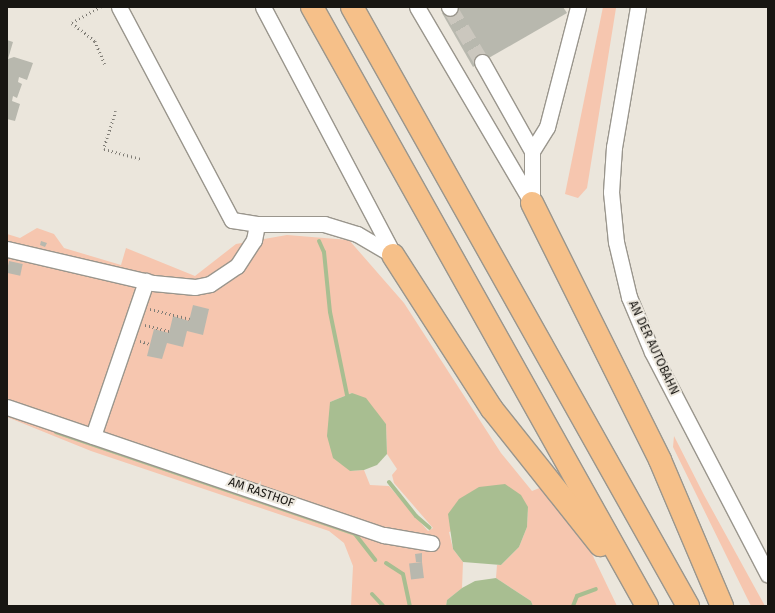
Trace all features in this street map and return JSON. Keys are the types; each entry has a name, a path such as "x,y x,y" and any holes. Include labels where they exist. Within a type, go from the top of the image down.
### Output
{"highway":[{"path":"312,7 647,606"},
{"path":"352,7 688,606"},
{"path":"532,203 660,460 722,606"},
{"path":"393,255 492,409 647,606"}],"lane":[{"path":"119,7 232,220 257,224 324,224 357,234 393,255"},
{"path":"263,7 393,255"},
{"path":"417,7 532,203"},
{"path":"532,151 547,128 578,7"},
{"name":"AN DER AUTOBAHN","path":"638,7 614,146 611,192 616,242 629,297 652,352 768,575"},
{"path":"482,62 532,151 532,203"},
{"path":"7,249 150,282 195,287 225,276 246,255 257,224"},
{"path":"93,436 150,282"},
{"name":"AM RASTHOF","path":"7,406 384,535 431,543"}],"path":[{"path":"101,7 72,23 95,40 104,64"},
{"path":"116,111 104,149 142,158"},
{"path":"148,308 190,319"},
{"path":"142,324 169,331"},
{"path":"145,342 150,344"}],"shaded area":[{"path":"603,7 616,8 587,188 578,198 565,194"},
{"path":"37,228 54,234 64,248 121,265 126,248 195,276 236,244 287,235 349,240 404,303 501,453 532,491 557,481 617,606 533,606 531,601 496,578 497,565 501,565 519,547 527,527 528,507 449,532 453,549 463,562 462,588 447,600 446,606 351,606 353,566 344,543 329,531 91,451 7,417 7,234 20,238","holes":["352,393 386,424 387,454 397,469 392,475 394,483 433,528 428,531 389,486 370,485 364,470 350,471 330,402"]},
{"path":"352,393 366,398 386,424 387,454 377,465 364,470 350,471 333,458 327,436 330,402"},
{"path":"674,436 704,495 765,606 751,606 673,447"},
{"path":"505,484 521,495 528,507 527,527 519,547 501,565 463,562 453,549 448,514 459,499 479,487"},
{"path":"496,578 531,601 533,606 446,606 447,600 462,588 475,581"}],"building":[{"path":"452,7 563,7 567,13 473,67 442,13"},
{"path":"7,40 13,42 8,59 14,57 33,63 27,80 19,77 18,82 22,84 17,98 13,96 12,101 20,104 15,121 7,119"},
{"path":"41,241 47,243 45,247 40,245"},
{"path":"9,261 23,264 20,276 7,273"},
{"path":"193,305 209,309 203,335 187,331 183,347 167,343 162,359 147,356 154,329 169,333 173,316 189,321"},
{"path":"422,553 422,562 416,562 415,554"},
{"path":"422,562 424,578 411,579 409,564"}],"waterway":[{"path":"319,241 324,252 330,312 347,395"},
{"path":"56,432 355,534 375,560"},
{"path":"389,482 416,516 430,528"},
{"path":"386,563 403,574 410,606"},
{"path":"573,606 577,596 596,589"},
{"path":"372,594 383,606"}],"tunnel":[{"path":"450,8 482,62"}]}
